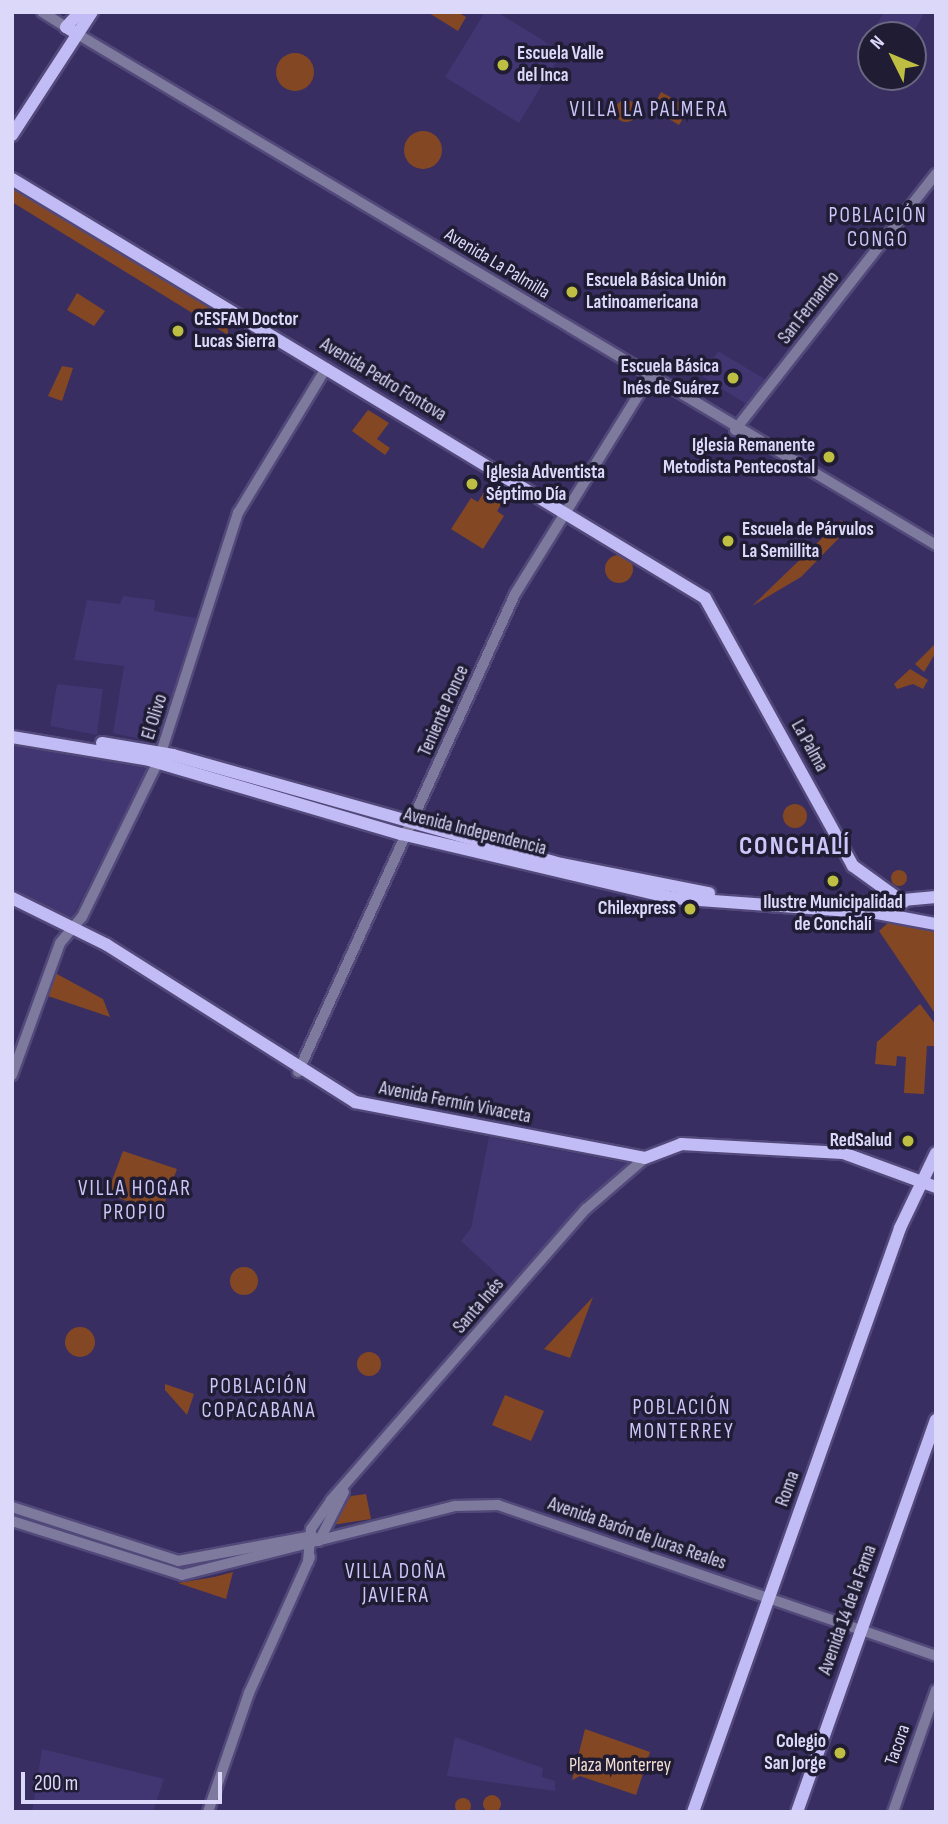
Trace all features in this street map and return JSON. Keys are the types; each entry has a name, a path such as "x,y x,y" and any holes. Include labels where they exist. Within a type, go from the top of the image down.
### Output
{"main road":[{"path":"12,135 79,12"},
{"path":"70,29 92,12"},
{"name":"Avenida Pedro Fontova","path":"12,179 698,593"},
{"name":"La Palma","path":"698,593 723,624 853,866 903,902"},
{"name":"Avenida Independencia","path":"12,731 160,757 410,831 672,898 877,913 936,924"},
{"name":"Avenida Independencia","path":"12,737 160,757"},
{"name":"Avenida Independencia","path":"410,831 674,888 903,902 936,897"},
{"name":"Avenida Fermín Vivaceta","path":"12,898 71,927 298,1072 363,1105 645,1158"},
{"path":"645,1158 674,1144 835,1152 936,1187"},
{"name":"Roma","path":"693,1812 920,1180 936,1153"},
{"name":"Avenida 14 de la Fama","path":"797,1812 936,1420"}],"street":[{"name":"Avenida La Palmilla","path":"42,12 735,430 936,545"},
{"name":"San Fernando","path":"735,430 936,174"},
{"name":"El Olivo","path":"12,1075 71,927 82,917 160,757 238,513 326,368"},
{"name":"Teniente Ponce","path":"298,1072 410,831 515,594 649,378"},
{"name":"Santa Inés","path":"308,1562 308,1540 347,1485 586,1209 645,1158"},
{"name":"Santa Inés","path":"208,1812 250,1693 308,1562 347,1485"},
{"name":"Avenida Barón de Juras Reales","path":"12,1507 172,1560 320,1538 489,1504 936,1656"},
{"path":"12,1521 173,1574 172,1560"},
{"name":"Avenida Barón de Juras Reales","path":"173,1574 308,1540"},
{"name":"Tacora","path":"893,1812 936,1690"}],"shaded area":[{"name":"Escuela Valle del Inca","path":"485,12 497,12 562,52 519,123 445,77"},
{"path":"884,12 925,12 920,21 879,21"},
{"name":"Escuela Básica Inés de Suárez","path":"718,351 765,379 746,404 702,376"},
{"path":"123,596 155,600 154,611 196,618 158,743 113,733 124,666 74,660 87,600 120,604"},
{"path":"57,684 103,689 97,735 50,726"},
{"path":"12,745 148,767 72,918 12,889"},
{"path":"489,1137 630,1164 510,1286 461,1241 471,1228"},
{"path":"455,1737 543,1768 542,1777 555,1781 555,1791 447,1776"},
{"path":"42,1749 164,1779 153,1812 32,1812"}],"green space":[{"path":"457,12 466,17 458,31 429,13"},
{"path":"295,53 308,59 314,72 308,85 295,91 282,85 276,72 282,59"},
{"path":"661,92 690,108 679,125 652,109"},
{"path":"622,100 630,100 637,107 637,115 630,122 622,122 615,115 615,107"},
{"path":"423,131 436,137 442,150 436,163 423,169 410,163 404,150 410,137"},
{"path":"12,182 227,314 228,335 12,202"},
{"path":"77,293 105,311 94,326 67,310"},
{"path":"62,366 73,368 62,401 48,396"},
{"path":"368,410 389,423 377,439 390,448 385,455 352,431"},
{"path":"487,487 505,498 497,511 504,516 483,549 451,529 471,498 478,502"},
{"path":"841,520 845,525 838,539 801,577 752,606"},
{"path":"619,555 629,559 633,569 629,579 619,583 609,579 605,569 609,559"},
{"path":"936,643 936,652 924,672 915,664"},
{"path":"910,669 928,680 923,689 913,684 897,689 894,684"},
{"path":"795,804 803,808 807,816 803,824 795,828 787,824 783,816 787,808"},
{"path":"896,870 902,870 907,878 905,884 896,886 891,881 891,875"},
{"path":"890,921 936,928 936,1015 879,931"},
{"path":"55,973 103,999 110,1017 48,996"},
{"path":"920,1004 936,1025 936,1046 927,1046 924,1094 904,1093 906,1057 897,1056 896,1066 875,1064 877,1042"},
{"path":"123,1151 177,1169 161,1213 107,1194"},
{"path":"244,1267 254,1271 258,1281 254,1291 244,1295 234,1291 230,1281 234,1271"},
{"path":"593,1297 570,1358 544,1349"},
{"path":"80,1327 91,1331 95,1342 91,1353 80,1357 69,1353 65,1342 69,1331"},
{"path":"369,1352 378,1355 381,1364 378,1373 369,1376 360,1373 357,1364 360,1355"},
{"path":"165,1384 194,1394 187,1415 165,1390"},
{"path":"505,1395 544,1411 531,1441 492,1425"},
{"path":"366,1494 371,1519 332,1525 351,1496"},
{"path":"12,1510 171,1563 169,1568 12,1517"},
{"path":"233,1572 226,1599 178,1583 214,1577"},
{"name":"Plaza Monterrey","path":"585,1729 650,1752 636,1795 580,1776 572,1780"},
{"path":"492,1795 498,1798 501,1804 498,1810 492,1813 486,1810 483,1804 486,1798"},
{"path":"463,1798 471,1806 463,1814 455,1806"}],"place":[{"name":"Escuela Valle del Inca","path":"503,65"},
{"name":"Escuela Básica Unión Latinoamericana","path":"572,292"},
{"name":"CESFAM Doctor Lucas Sierra","path":"178,331"},
{"name":"Escuela Básica Inés de Suárez","path":"733,378"},
{"name":"Iglesia Remanente Metodista Pentecostal","path":"829,457"},
{"name":"Iglesia Adventista Séptimo Día","path":"472,484"},
{"name":"Escuela de Párvulos La Semillita","path":"728,541"},
{"name":"Ilustre Municipalidad de Conchalí","path":"833,881"},
{"name":"Chilexpress","path":"690,909"},
{"name":"RedSalud","path":"908,1141"},
{"name":"Colegio San Jorge","path":"840,1753"}],"district":[{"name":"VILLA LA PALMERA","path":"649,110"},
{"name":"POBLACIÓN CONGO","path":"878,228"},
{"name":"CONCHALÍ","path":"795,847"},
{"name":"VILLA HOGAR PROPIO","path":"135,1201"},
{"name":"POBLACIÓN COPACABANA","path":"259,1399"},
{"name":"POBLACIÓN MONTERREY","path":"682,1420"},
{"name":"VILLA DOÑA JAVIERA","path":"396,1584"}]}
